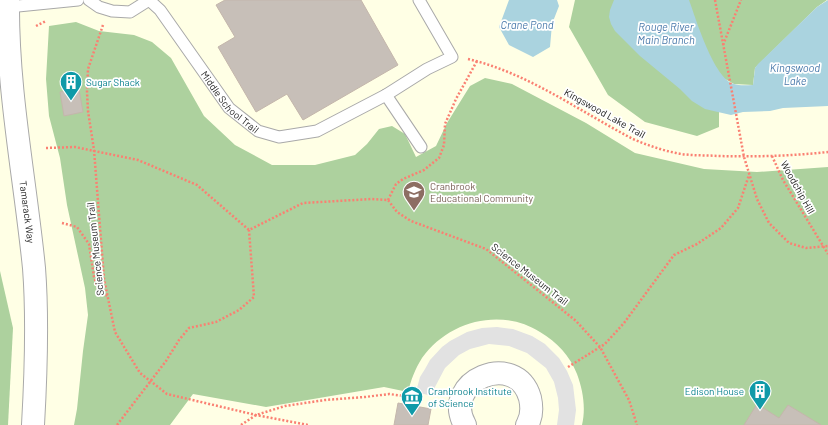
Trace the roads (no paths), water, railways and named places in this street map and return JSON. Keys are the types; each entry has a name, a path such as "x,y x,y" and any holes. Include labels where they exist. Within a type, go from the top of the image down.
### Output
{"street":[{"name":"Tamarack Way","path":"8,3 12,93 34,270 36,368 33,425"},
{"path":"465,425 461,414 463,396 474,381 491,373 509,375 524,386 531,403 531,412 527,425"}],"lane":[{"path":"8,3 78,0"},
{"path":"89,0 99,7 130,12 149,0"},
{"name":"Middle School Trail","path":"149,0 160,10 229,108 258,131 279,137 317,131 386,95 427,69 452,57 419,0"},
{"path":"386,95 421,147"}],"water":[{"name":"Crane Pond","path":"509,0 557,0 559,6 552,24 550,47 533,57 509,45 499,27"},
{"name":"Rouge River Main Branch","path":"614,0 689,0 701,34 713,60 720,71 727,80 734,84 753,85 755,68 758,64 817,7 828,0 828,106 783,108 770,111 743,112 731,115 705,109 692,101 680,89 640,56 615,31 609,17"}],"place":[{"name":"Sugar Shack","path":"71,102"},
{"name":"Cranbrook Educational Community","path":"414,212"},
{"name":"Edison House","path":"760,410"},
{"name":"Cranbrook Institute of Science","path":"412,416"}],"water label":[{"name":"Kingswood Lake","path":"795,74"}]}
